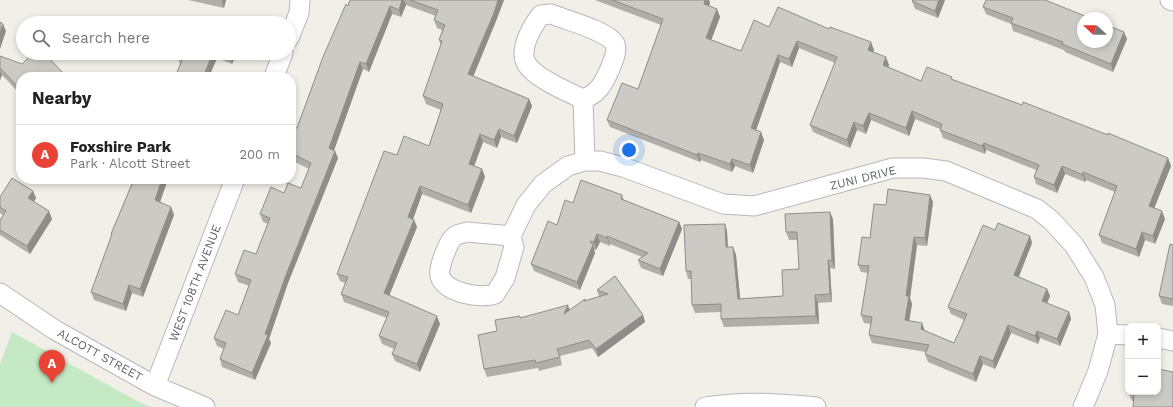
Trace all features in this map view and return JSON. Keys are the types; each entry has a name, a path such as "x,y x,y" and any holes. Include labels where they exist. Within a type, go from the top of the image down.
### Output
{"street":[{"path":"296,20 299,13 300,0"},
{"path":"551,14 590,29 609,38 615,44 616,50 604,83 594,95 583,99 551,83 533,71 527,64 524,56 527,40 541,15 551,14"},
{"path":"276,72 280,60"},
{"path":"583,99 585,161"},
{"name":"ZUNI DRIVE","path":"511,236 526,205 543,184 568,166 585,161 600,162 623,167 723,204 754,206 894,168 923,168 946,171 1037,209 1051,220 1074,245 1094,277 1105,305 1108,334 1098,371 1082,407"},
{"name":"WEST 108TH AVENUE","path":"154,386 233,184"},
{"name":"ALCOTT STREET","path":"0,293 55,330 154,386 205,407"},
{"path":"1108,334 1125,335"},
{"path":"1161,339 1173,341"},
{"path":"706,407 731,403 770,402 816,407"}],"green space":[{"path":"12,332 137,401 151,407 0,407 0,364"}],"building":[{"path":"350,0 402,0 399,10 390,6 366,64 360,62 329,148 335,151 286,275 265,334 268,335 252,373 220,359 226,343 214,338 226,310 238,315 251,280 235,274 244,250 256,254 270,218 260,214 271,187 284,193 288,184 301,188 311,163 296,156 296,128 323,57 346,4 348,6"},
{"path":"410,0 498,0 468,74 529,99 514,136 499,129 494,140 480,134 469,164 482,169 468,205 420,186 408,217 414,220 384,293 437,316 417,364 392,354 397,343 379,336 389,312 341,294 348,277 337,274 384,151 397,155 404,136 429,146 443,104 423,96 442,41 439,40 445,25 434,20 438,10"},
{"path":"612,0 705,0 704,4 717,9 706,38 741,51 754,20 769,27 778,7 829,29 830,27 871,42 868,50 886,57 883,65 921,81 927,67 952,77 951,79 1022,105 1023,102 1108,135 1108,133 1168,158 1149,206 1162,211 1153,236 1142,232 1136,249 1099,235 1117,186 1083,172 1083,175 1062,166 1054,185 1034,177 1039,165 984,143 982,146 940,130 942,124 912,111 906,128 869,113 863,126 854,122 847,140 810,125 837,57 797,41 789,59 778,55 751,128 761,132 750,165 732,159 730,164 698,153 697,155 607,120 622,83 638,89 663,19"},
{"path":"939,0 935,11 912,1"},
{"path":"986,0 1045,0 1077,13 1077,48 1113,48 1113,27 1124,32 1111,64 1062,44 1063,42 1011,23 1013,18 983,7"},
{"path":"0,22 3,24 0,33"},
{"path":"0,56 22,64 26,60 51,60 62,72 16,72 16,85 0,68"},
{"path":"182,60 210,60 205,72 177,72"},
{"path":"12,178 16,180 16,184 22,184 33,191 28,198 49,211 27,246 0,230 0,220 6,211 0,207 0,197"},
{"path":"581,180 622,195 621,199 679,222 660,269 638,260 648,253 607,236 607,238 597,234 594,242 590,241 593,245 577,282 531,264 548,221 557,225 565,200 573,203"},
{"path":"132,184 160,184 155,200 171,207 140,289 129,285 123,304 91,292 111,234"},
{"path":"888,189 930,195 925,238 914,237 906,296 909,296 905,320 922,323 921,329 954,343 967,314 948,307 983,225 995,230 998,223 1030,236 1014,275 1047,289 1042,301 1069,312 1057,339 1037,331 1035,336 1008,325 993,361 980,356 973,374 925,354 929,345 869,335 872,317 861,315 869,266 858,265 862,237 870,238 874,204 886,205"},
{"path":"830,212 832,261 828,260 830,294 815,295 816,316 721,319 721,304 692,305 691,271 686,271 684,225 725,224 726,247 733,247 738,299 783,296 782,270 799,269 797,232 786,232 785,214"},
{"path":"1170,244 1173,245 1173,299 1159,296"},
{"path":"615,276 643,315 596,349 589,340 557,349 560,357 536,363 535,360 484,369 478,335 497,331 495,320 520,316 520,318 568,305 564,314 585,299 584,301 608,294 597,290"},
{"path":"1161,370 1173,372 1173,407 1133,407 1134,395 1161,395"}],"place":[{"name":"Foxshire Park","path":"52,383"}]}
